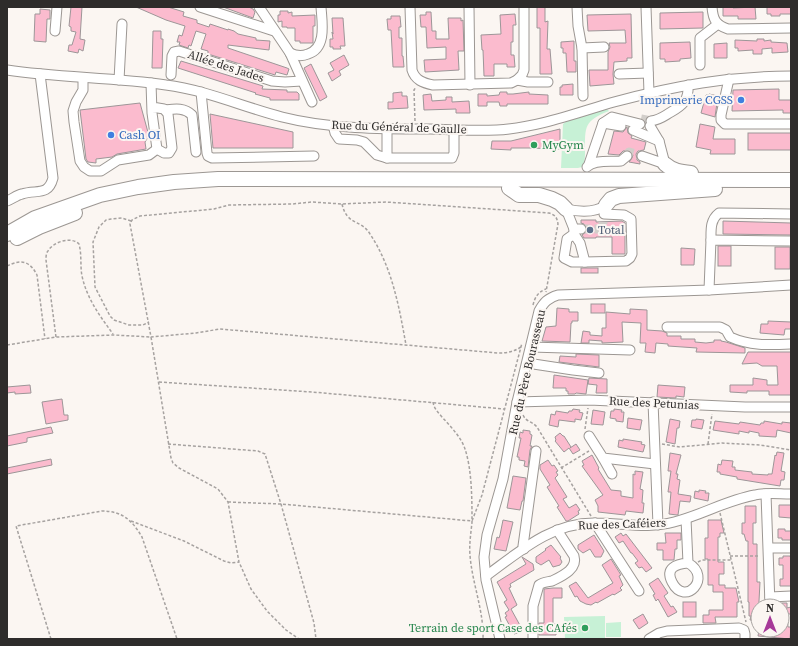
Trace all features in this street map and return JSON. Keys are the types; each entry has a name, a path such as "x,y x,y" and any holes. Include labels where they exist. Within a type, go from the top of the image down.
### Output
{"highway":[{"path":"665,164 672,170 679,172 724,174 731,180"},
{"path":"425,179 536,174 572,174 581,172 588,166"},
{"path":"7,234 34,218 100,195 174,182 218,179 791,180"},
{"path":"7,243 39,227 113,201 167,191 209,188 791,190"},
{"path":"509,188 519,195 539,195 552,199 560,203 566,209"},
{"path":"604,214 611,199 619,196 715,189"}],"street":[{"path":"55,31 57,7"},
{"path":"200,7 274,31"},
{"path":"259,7 290,54 312,102"},
{"path":"290,54 301,56 309,54 319,46 322,32 321,7"},
{"path":"410,7 412,70 414,76 419,80 433,85 511,83 518,80 522,75 525,64 524,7"},
{"path":"469,7 470,85"},
{"path":"577,7 578,26 582,48 583,96"},
{"path":"646,7 649,93"},
{"path":"712,7 714,19 718,24 728,29 791,28"},
{"path":"119,80 122,24"},
{"path":"700,65 700,38 718,24"},
{"path":"582,48 604,47"},
{"name":"Allée des Jades","path":"171,75 172,56 174,52 179,51 272,81 302,81"},
{"name":"Rue du Général de Gaulle","path":"7,70 166,85 201,92 282,117 332,125 387,129 454,130 497,130 516,128 649,93 688,85 763,76 791,76"},
{"path":"619,74 648,73"},
{"path":"7,201 21,194 40,192 47,189 52,184 53,178 40,74"},
{"path":"83,78 85,104"},
{"path":"729,79 721,115 721,120 725,124 791,124"},
{"path":"518,80 528,82 548,82"},
{"path":"152,83 152,107 158,149 164,154 169,153 172,148 168,114 165,110"},
{"path":"665,164 659,141 651,124 664,118 684,104 688,85"},
{"path":"83,90 76,102 73,112 80,161 84,167 90,171 101,171 118,160 149,156 158,149"},
{"path":"201,92 208,156 212,158 314,156"},
{"path":"614,102 615,108 659,141"},
{"path":"152,107 165,110 185,110 192,115 196,152"},
{"path":"588,166 603,123 612,117 638,124"},
{"path":"603,123 621,126"},
{"path":"332,125 339,139 364,142 377,155 387,158 452,158 454,153 454,130"},
{"path":"387,129 387,158"},
{"path":"588,166 598,162 622,161 628,156"},
{"path":"642,156 665,164"},
{"path":"566,209 600,209 604,214 624,215 631,219 632,254 626,261 572,262 564,258 567,239 576,230"},
{"path":"566,209 576,230 585,262"},
{"path":"708,290 712,222 714,217 719,213 791,214"},
{"path":"711,240 791,241"},
{"name":"Rue du Père Bourasseau","path":"500,639 486,576 484,557 488,535 503,479 517,402 539,311 544,302 550,298 558,296 791,285"},
{"path":"667,328 720,327 726,330 730,337 749,344 791,344"},
{"path":"531,347 630,350"},
{"path":"527,363 599,373"},
{"name":"Rue des Petunias","path":"517,402 589,400 745,407 791,407"},
{"path":"652,402 658,525"},
{"path":"589,436 612,474"},
{"path":"524,549 523,546 536,451"},
{"path":"603,458 655,464"},
{"name":"Rue des Caféiers","path":"486,576 538,539 557,530 578,524 595,523 639,526 673,523 743,497 757,494 791,494"},
{"path":"766,494 770,598"},
{"path":"686,519 691,565"},
{"path":"595,523 639,591"},
{"path":"533,639 533,606 539,584 551,581 571,569 574,565 574,556 557,530"},
{"path":"769,552 791,548"},
{"path":"649,639 659,633 668,635 739,628 744,634"}],"path":[{"path":"415,129 414,90 419,80"},
{"path":"149,322 142,325 129,325 114,320 110,316 95,287 93,242 100,227 106,220 111,219 122,218 131,221 140,216 214,209 229,205 292,204 312,202 342,204 386,202 549,213 558,219 558,224 544,302"},
{"path":"342,204 346,216 366,228 390,272 400,310 406,345"},
{"path":"131,221 130,224 152,336 171,458 179,468 218,489 228,502 238,562 251,589 267,611 286,630 299,639"},
{"path":"56,337 46,260 47,252 57,243 71,240 79,244 85,288 94,306 114,335"},
{"path":"7,266 16,262 24,262 29,264 37,275 45,339"},
{"path":"532,308 536,297 540,292 547,289"},
{"path":"7,345 56,337 114,335 152,336 196,333 220,329 498,353 514,351 521,347"},
{"path":"472,521 482,495 504,409 524,340"},
{"path":"159,382 312,392 504,409"},
{"path":"589,400 585,428 589,436"},
{"path":"433,402 436,411 458,436 464,448 470,474 472,521 470,553 472,573 481,615 483,639"},
{"path":"517,402 524,418 535,425 595,523"},
{"path":"708,444 713,405"},
{"path":"654,443 680,447 722,442 760,445 791,450"},
{"path":"168,444 262,452 266,457 281,504 314,623 316,639"},
{"path":"561,468 596,447"},
{"path":"228,502 281,504 472,521"},
{"path":"718,506 746,622 744,634"},
{"path":"52,639 16,526 102,511 114,511 129,521 142,537 177,639"},
{"path":"129,521 184,540 224,561 231,563 238,562"},
{"path":"730,556 769,552"},
{"path":"691,565 702,560 731,560"}],"green space":[{"path":"607,109 609,111 590,122 586,130 585,160 582,167 561,168 563,124 567,121"},
{"name":"Terrain de sport Case des CAfés","path":"605,616 605,639 565,639 564,617"},
{"path":"621,622 621,637 606,637 606,623"}],"building":[{"path":"71,7 82,7 80,39 85,40 83,51 79,49 78,53 68,51 69,45 72,45 76,32 71,31 71,27 69,26"},
{"path":"136,7 168,7 184,12 183,16 197,20 197,23 209,27 210,24 234,31 238,34 256,38 256,40 270,41 269,50 228,45 228,48 287,68 289,69 287,75 276,72 275,75 208,54 208,51 201,49 206,34 196,31 191,46 189,45 188,48 179,45 180,42 177,42 179,35 182,36 185,26 166,20"},
{"path":"223,7 249,7 255,12 253,18"},
{"path":"537,7 545,7 545,22 548,21 547,49 550,49 552,74 540,74 540,28 537,28"},
{"path":"723,7 755,7 756,19 738,19 738,16 723,16"},
{"path":"767,7 791,7 791,14 771,16 771,14 767,14"},
{"path":"40,9 50,10 50,19 47,19 46,42 34,41 35,14 40,14"},
{"path":"280,11 288,11 288,13 292,12 292,16 315,15 315,26 313,26 313,43 300,43 300,41 295,41 295,28 282,27 282,21 278,22 278,15 280,15"},
{"path":"426,12 431,12 432,31 436,31 436,39 449,39 448,18 461,18 461,21 463,20 464,51 458,51 459,70 425,72 424,60 446,59 446,47 427,48 426,27 421,27 420,15 426,15"},
{"path":"703,12 703,28 660,29 660,13"},
{"path":"515,14 516,25 513,25 511,55 514,55 515,67 507,67 507,64 494,64 494,76 484,76 481,35 501,34 500,15"},
{"path":"631,14 632,58 627,58 627,61 614,62 614,84 590,86 589,70 608,70 609,43 626,43 625,30 588,31 587,15"},
{"path":"391,16 400,16 401,27 399,27 399,38 402,38 402,56 404,67 393,67 391,30 388,30 387,19 391,19"},
{"path":"332,18 343,18 345,46 340,46 341,49 333,49 333,47 330,47 330,39 333,39"},
{"path":"153,31 161,31 161,39 163,39 162,68 152,68"},
{"path":"757,39 787,43 788,52 772,53 772,48 762,49 762,54 753,54 753,50 738,51 738,48 735,48 735,40 757,41"},
{"path":"574,41 574,61 576,61 576,72 567,72 566,53 563,53 561,42"},
{"path":"690,42 691,58 680,59 680,61 665,62 665,59 660,59 660,43"},
{"path":"727,43 727,58 714,58 714,44"},
{"path":"344,55 349,65 339,71 341,75 332,81 328,73 334,70 330,63"},
{"path":"181,61 263,86 262,89 297,92 299,94 299,100 270,100 270,98 255,94 256,93 178,68"},
{"path":"311,64 327,97 320,101 304,68"},
{"path":"573,84 573,95 560,95 560,87 562,87 562,85"},
{"path":"779,89 779,100 791,100 791,113 783,113 783,110 732,111 733,90"},
{"path":"402,92 402,96 407,96 408,108 388,109 388,102 393,102 393,93"},
{"path":"500,92 513,94 529,92 529,94 548,95 548,104 507,104 507,106 500,106 499,102 487,102 487,106 478,106 478,94 487,94 487,96 499,95"},
{"path":"431,94 432,101 446,100 446,97 452,97 452,102 469,101 470,113 456,113 456,109 424,110 423,95"},
{"path":"709,94 718,96 715,117 701,113 706,95"},
{"path":"140,103 149,136 145,142 146,149 96,159 96,163 88,162 86,159 80,110"},
{"path":"210,114 293,132 293,148 213,148"},
{"path":"700,124 715,127 713,139 735,139 735,154 710,154 711,150 696,147"},
{"path":"627,127 628,133 632,136 631,138 646,142 644,150 638,151 636,154 637,160 640,164 629,162 633,155 629,150 623,151 619,155 608,154 614,131 623,132"},
{"path":"560,129 560,149 491,149 492,141 511,141"},
{"path":"748,133 791,133 791,150 748,150"},
{"path":"581,220 596,220 596,222 622,221 625,223 625,254 612,254 612,237 584,238 582,235 587,229 584,224 581,223"},
{"path":"723,221 791,223 791,235 723,234"},
{"path":"718,246 731,246 731,266 718,266"},
{"path":"775,247 790,247 790,269 775,269"},
{"path":"681,248 695,249 694,265 681,265"},
{"path":"581,268 598,268 598,273 581,273"},
{"path":"591,304 605,304 605,313 591,313"},
{"path":"557,308 569,309 569,312 578,312 578,321 572,321 571,323 570,342 542,341 546,327 556,326"},
{"path":"630,309 647,310 647,330 662,331 667,333 667,336 681,336 681,339 695,339 695,342 706,343 714,342 714,340 721,340 745,348 745,353 696,352 697,348 668,346 668,344 656,343 655,353 645,352 646,343 640,343 641,323 622,322 623,342 602,343 602,341 589,340 589,343 581,343 583,331 590,332 590,335 602,336 602,328 606,328 606,312 630,314"},
{"path":"768,321 791,322 791,329 785,329 784,335 760,333 761,324 768,324"},
{"path":"748,352 791,352 791,395 769,395 769,391 747,391 747,393 730,392 730,385 753,385 753,378 767,380 767,385 778,385 777,366 762,366 757,363 742,364"},
{"path":"576,354 599,355 599,367 559,362 560,356 576,357"},
{"path":"554,375 588,380 586,394 568,394 566,388 553,388"},
{"path":"589,378 607,379 607,393 596,393 597,385 588,384"},
{"path":"30,385 31,393 7,393 7,387"},
{"path":"658,385 685,387 684,397 657,397"},
{"path":"62,399 64,415 68,415 68,420 46,424 42,402"},
{"path":"573,409 580,410 579,412 583,413 581,420 575,419 575,422 559,420 558,427 549,425 551,414 555,415 556,411 568,413"},
{"path":"614,409 622,410 621,412 624,412 623,422 610,418 611,411 614,411"},
{"path":"593,410 605,412 603,425 591,424"},
{"path":"628,418 642,420 640,430 627,428"},
{"path":"670,419 680,421 679,428 677,428 675,444 666,442"},
{"path":"692,420 704,420 702,429 691,427"},
{"path":"715,421 739,424 740,422 760,425 761,423 764,423 764,421 782,424 782,422 791,423 791,433 777,430 776,437 759,436 759,433 749,431 749,433 739,431 739,434 713,430"},
{"path":"51,427 53,433 27,438 27,442 7,446 7,436"},
{"path":"523,430 530,431 530,434 532,435 530,446 532,446 530,450 528,467 524,466 525,461 519,460 519,457 517,457 521,438 519,438 520,432 523,433"},
{"path":"560,433 564,436 571,447 570,448 576,444 580,450 573,454 569,448 564,452 555,441 555,437"},
{"path":"623,439 642,442 641,444 645,445 643,452 618,447 619,440 623,441"},
{"path":"777,452 784,453 781,471 785,472 784,480 781,480 780,486 737,479 737,477 720,474 720,472 717,472 718,464 721,465 722,460 733,461 732,467 735,467 735,470 752,472 752,474 772,474 775,455 776,456"},
{"path":"670,453 681,455 676,474 678,474 677,479 680,480 678,494 691,496 690,502 680,501 678,515 669,514 671,492 668,492 671,471 668,471"},
{"path":"592,455 599,468 598,469 611,490 621,491 621,496 633,498 633,474 635,475 635,471 643,472 640,489 643,490 643,513 626,511 625,515 598,512 598,506 595,500 603,495 582,466 584,465 582,461"},
{"path":"51,459 52,465 7,474 7,468"},
{"path":"548,460 558,471 556,472 558,475 555,478 567,497 563,499 569,508 576,504 580,510 578,511 579,514 568,521 566,521 557,507 559,506 547,487 550,485 540,469 540,465"},
{"path":"513,476 526,478 523,501 520,510 507,508"},
{"path":"699,490 709,493 708,501 694,498 695,491 699,492"},
{"path":"779,505 791,505 791,518 779,517"},
{"path":"745,506 756,506 756,523 753,523 753,544 757,544 757,582 760,582 759,598 750,598 750,616 748,602 748,541 746,541 744,534 742,534 742,523 745,523"},
{"path":"503,520 513,522 506,551 494,549 497,537 499,538 500,535"},
{"path":"708,520 721,520 724,533 720,533 720,537 718,537 718,562 724,562 724,574 719,574 719,585 725,585 725,588 736,588 739,602 737,602 737,617 715,617 716,623 703,623 703,615 709,615 709,610 723,610 723,592 713,592 713,585 708,585 708,559 705,559 705,538 708,538"},
{"path":"778,529 791,531 791,540 782,540 782,538 778,538"},
{"path":"621,533 623,536 626,534 652,568 646,572 642,567 639,568 635,563 638,561 623,541 619,543 615,537"},
{"path":"665,533 681,533 681,540 677,540 677,549 675,549 674,560 663,560 663,550 657,550 657,543 666,543"},
{"path":"594,535 604,551 601,557 595,557 590,549 583,553 578,549 578,545"},
{"path":"551,545 561,557 562,562 560,565 553,567 549,560 541,565 536,562 536,557"},
{"path":"783,556 790,556 791,558 791,586 780,586 780,579 783,579 783,565 779,565 779,558 783,558"},
{"path":"522,557 533,564 534,570 510,584 511,587 509,588 517,605 511,609 522,629 521,632 514,634 505,617 507,616 505,613 509,610 504,602 507,600 497,582 526,564"},
{"path":"611,559 621,575 619,576 623,585 620,588 622,590 591,605 580,601 577,596 575,597 569,586 576,582 588,598 613,583 602,565"},
{"path":"658,578 668,593 664,596 671,607 673,606 677,612 668,617 658,599 656,601 653,595 655,594 649,584"},
{"path":"562,588 562,598 553,598 553,624 556,624 556,635 539,635 539,623 544,623 544,589"},
{"path":"683,602 696,602 696,617 683,617"},
{"path":"643,614 648,623 639,629 633,620"},
{"path":"791,627 790,639 779,638 790,638"}],"tunnel":[{"path":"641,119 651,121"},
{"path":"627,156 629,152 642,156"},
{"path":"581,229 603,229 603,222"}],"place":[{"name":"Imprimerie CGSS","path":"741,100"},
{"name":"Cash OI","path":"111,135"},
{"name":"MyGym","path":"534,145"},
{"name":"Total","path":"590,230"},
{"name":"Terrain de sport Case des CAfés","path":"585,628"}]}
